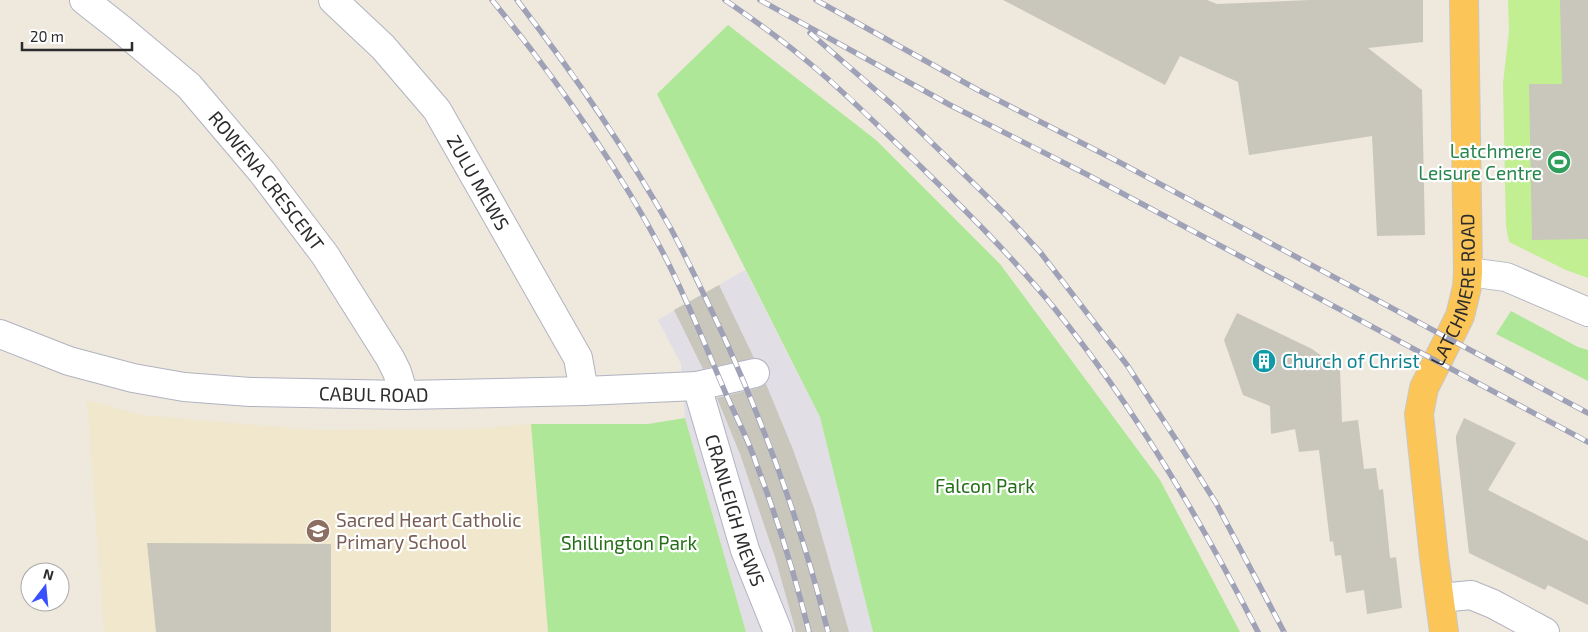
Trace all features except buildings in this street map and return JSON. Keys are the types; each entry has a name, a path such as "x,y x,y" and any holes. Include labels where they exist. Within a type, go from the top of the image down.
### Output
{"highway":[{"name":"LATCHMERE ROAD","path":"1444,632 1419,414 1424,388 1460,316 1467,287 1464,0"}],"street":[{"name":"ROWENA CRESCENT","path":"84,0 189,86 262,172 325,256 385,350 397,372 404,395"},
{"name":"ZULU MEWS","path":"333,0 383,47 437,110 578,358 584,391"},
{"path":"1468,272 1506,277 1588,312"},
{"name":"CABUL ROAD","path":"0,334 69,361 133,378 184,387 250,392 404,395 584,391 697,386 755,373"},
{"name":"CRANLEIGH MEWS","path":"697,386 745,550 778,632"},
{"path":"1440,598 1471,595 1546,632"}],"shaded area":[{"path":"745,270 820,417 873,632 746,632 685,418 681,364 658,320"},
{"name":"Sacred Heart Catholic Primary School","path":"87,400 141,415 313,430 471,429 531,424 548,632 104,632"}],"green space":[{"path":"1508,0 1588,0 1588,278 1566,270 1509,242 1506,226 1503,84 1509,31"},
{"name":"Falcon Park","path":"728,25 876,140 1000,264 1160,480 1240,632 873,632 820,417 657,94"},
{"path":"1511,311 1578,347 1588,350 1588,381 1496,334"},
{"name":"Shillington Park","path":"685,418 746,632 548,632 531,424 648,424"}],"railway":[{"path":"492,0 560,89 604,153 661,249 687,303 753,454 785,547 809,632"},
{"path":"517,0 578,83 617,141 654,199 692,269 740,373 783,482 807,556 828,632"},
{"path":"725,0 784,42 845,94 968,214 1039,289 1112,385 1165,465 1213,548 1258,632"},
{"path":"760,0 950,105 1086,174 1588,442"},
{"path":"816,0 978,90 1117,161 1588,413"},
{"path":"810,33 894,106 1006,215 1040,252 1127,365 1177,441 1216,503 1284,632"}],"place":[{"name":"Latchmere Leisure Centre","path":"1559,162"},
{"name":"Church of Christ","path":"1264,361"},
{"name":"Sacred Heart Catholic Primary School","path":"318,531"}]}
